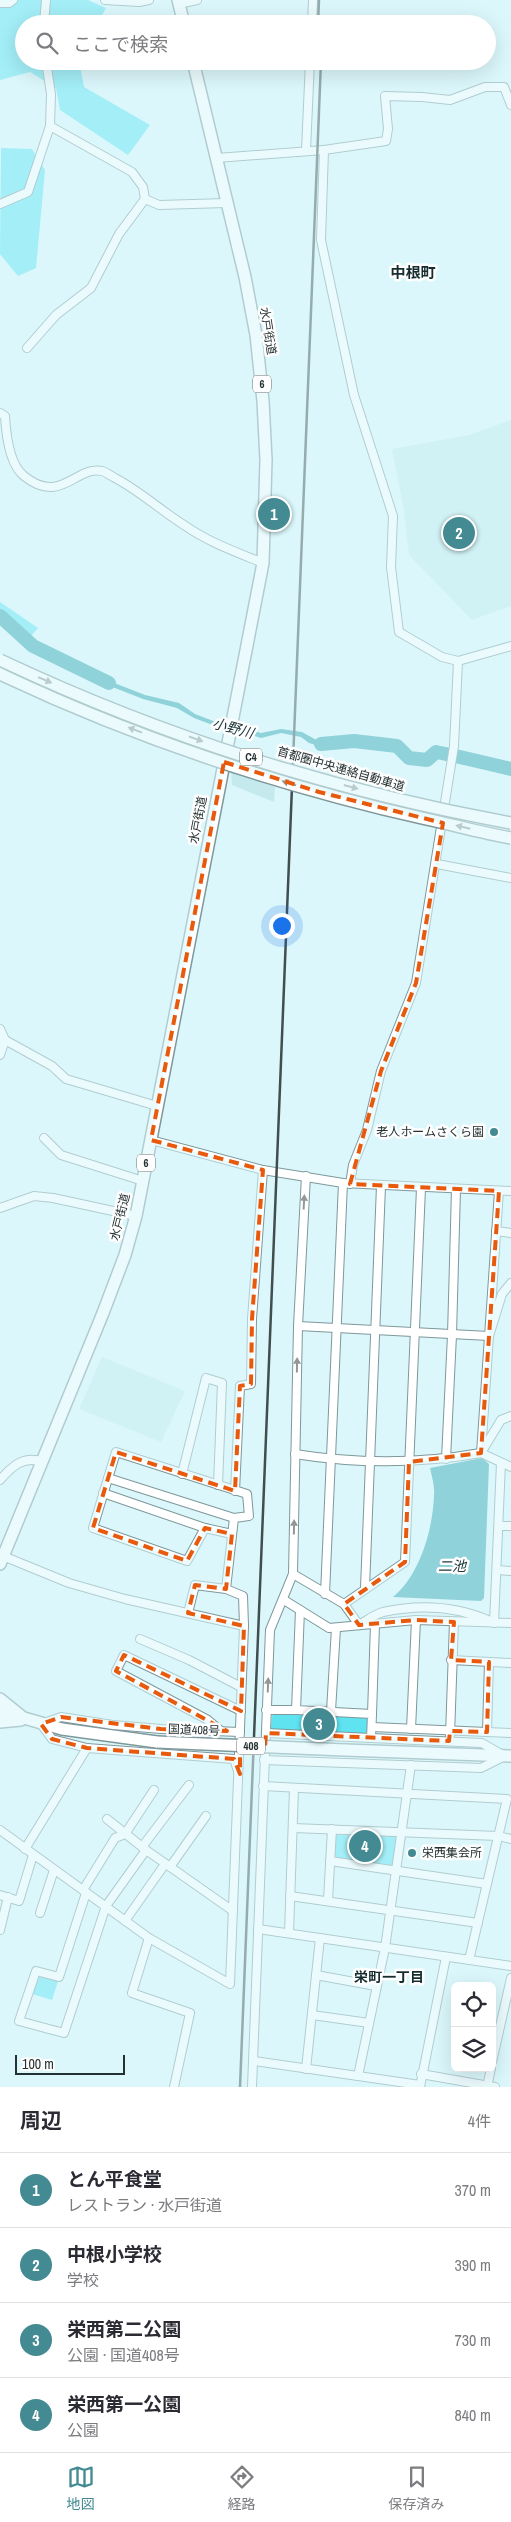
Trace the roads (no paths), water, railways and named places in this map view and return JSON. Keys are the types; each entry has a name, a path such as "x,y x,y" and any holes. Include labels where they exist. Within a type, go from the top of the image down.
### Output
{"highway":[{"path":"178,2 182,15"},
{"name":"水戸街道","path":"2,1560 125,1255 136,1216 262,563 266,460 263,401 256,335 245,277 195,70"},
{"name":"首都圏中央連絡自動車道","path":"0,660 129,715 245,755 412,803 511,824"},
{"name":"首都圏中央連絡自動車道","path":"0,674 139,732 238,767 364,804 511,838"},
{"path":"0,1698 26,1720"},
{"name":"国道408号","path":"0,1711 26,1720 82,1733 157,1742 508,1756"},
{"path":"0,1722 26,1720"}],"street":[{"path":"0,4 9,3 13,0"},
{"path":"45,15 46,0"},
{"path":"106,0 140,2 149,0"},
{"path":"178,2 197,0"},
{"path":"312,15 313,0"},
{"path":"0,204 28,192 50,126 51,94 47,70"},
{"path":"306,150 310,70"},
{"path":"217,158 324,150 386,142 388,129 385,96 422,96 450,100 485,86 504,87 511,104"},
{"path":"27,348 56,315 91,288 119,234 145,198 143,187 132,172 50,126"},
{"path":"324,150 321,240 354,396 393,516 390,567 399,632 442,657 458,661 511,646"},
{"path":"145,198 159,205 226,203"},
{"path":"0,413 5,416 6,437 23,476 48,487 62,486 90,472 102,471 137,490 183,525 209,540 262,563"},
{"path":"325,1594 346,1184 367,1130 381,1071 416,983 437,864 454,746 458,661"},
{"path":"437,864 511,878"},
{"path":"0,1028 2,1040 0,1055"},
{"path":"2,1040 52,1066 66,1079 157,1106"},
{"path":"44,1138 61,1155 143,1181"},
{"path":"151,1140 263,1170 346,1184 511,1192"},
{"path":"235,1491 240,1386 251,1384 252,1319 263,1170"},
{"path":"252,2087 270,1630 284,1600 293,1574 298,1326 306,1176"},
{"path":"365,1588 381,1186"},
{"path":"344,1604 405,1562 421,1188"},
{"path":"446,1459 456,1189"},
{"path":"481,1453 498,1191"},
{"path":"0,1208 34,1196 52,1198 136,1216"},
{"path":"496,1231 511,1232"},
{"path":"489,1336 502,1294 511,1283"},
{"path":"298,1326 489,1336"},
{"path":"182,1474 206,1378 222,1384 218,1486"},
{"path":"481,1453 501,1420 511,1416"},
{"path":"108,1478 234,1518 249,1516 246,1494 116,1452 92,1528 186,1561 205,1528"},
{"path":"295,1454 332,1460 409,1462 446,1459 481,1453 511,1467"},
{"path":"0,1480 13,1464 34,1459 43,1462"},
{"path":"494,1623 500,1526 501,1463"},
{"path":"103,1494 205,1528 232,1534"},
{"path":"226,1589 234,1518"},
{"path":"500,1526 511,1526"},
{"path":"2,1560 69,1583 125,1599 244,1626"},
{"path":"497,1570 511,1571"},
{"path":"293,1574 344,1604 359,1625"},
{"path":"0,1830 149,1938 230,1984 240,1774 244,1626 243,1596 226,1589 195,1585 188,1614"},
{"path":"284,1600 329,1628 416,1620 511,1624"},
{"path":"359,1625 382,1613 434,1606 472,1613 494,1623"},
{"path":"296,1710 300,1610"},
{"path":"411,1729 416,1620"},
{"path":"449,1741 454,1622"},
{"path":"371,1738 375,1624"},
{"path":"331,1712 336,1628"},
{"path":"140,1640 189,1660 241,1687"},
{"path":"220,1730 208,1720 116,1671 124,1654 241,1712"},
{"path":"451,1660 511,1663"},
{"path":"487,1732 490,1662"},
{"path":"266,1710 372,1714"},
{"path":"240,1732 122,1726 61,1716 41,1724 52,1739 87,1748 234,1759 240,1774"},
{"path":"372,1727 511,1733"},
{"path":"266,1733 482,1743 508,1756"},
{"path":"25,1849 87,1748"},
{"path":"264,1760 482,1768 508,1756"},
{"path":"358,2076 385,1948 411,1765"},
{"path":"154,1790 125,1834 115,1838 84,1892 58,1977 36,1971 19,2021 64,2033 106,1906 189,1785"},
{"path":"263,1786 507,1799 469,1960"},
{"path":"289,1933 294,1788"},
{"path":"125,1921 206,1816"},
{"path":"107,1819 168,1866 233,1911"},
{"path":"293,1828 498,1836 511,1840"},
{"path":"328,1900 332,1829"},
{"path":"0,1930 4,1896 19,1901 33,1855"},
{"path":"330,1861 487,1884"},
{"path":"40,1913 54,1870"},
{"path":"290,1896 478,1923"},
{"path":"258,1929 511,1966"},
{"path":"149,1938 132,1993 190,2013 174,2087"},
{"path":"306,2069 320,1938"},
{"path":"254,2061 358,2076 374,2083 420,2086 446,1956"},
{"path":"316,1975 376,1986"},
{"path":"496,2044 511,1978"},
{"path":"312,2015 369,2023"},
{"path":"422,2074 490,2086 491,2072"}],"water":[{"path":"94,675 145,695 179,703 195,714 242,732 252,730 261,733 281,729 302,732 320,742 338,741 338,745 319,746 309,743 301,737 281,733 261,738 252,735 242,736 194,718 177,708 143,699 92,679"},
{"name":"二池","path":"482,1458 489,1464 484,1598 481,1601 393,1597 411,1577 428,1536 434,1492 430,1468"}],"waterway":[{"name":"小野川","path":"0,616 33,646 109,683"},
{"name":"小野川","path":"321,744 354,741 397,746 409,758 427,760 436,752 511,769"}],"railway":[{"path":"318,15 319,0"},
{"path":"240,2087 321,70"}],"place":[{"name":"とん平食堂","path":"274,514"},
{"name":"中根小学校","path":"459,533"},
{"name":"老人ホームさくら園","path":"494,1132"},
{"name":"栄西第二公園","path":"319,1724"},
{"name":"栄西第一公園","path":"365,1846"},
{"name":"栄西集会所","path":"412,1853"}],"district":[{"name":"中根町","path":"413,273"},
{"name":"栄町一丁目","path":"389,1977"}]}
